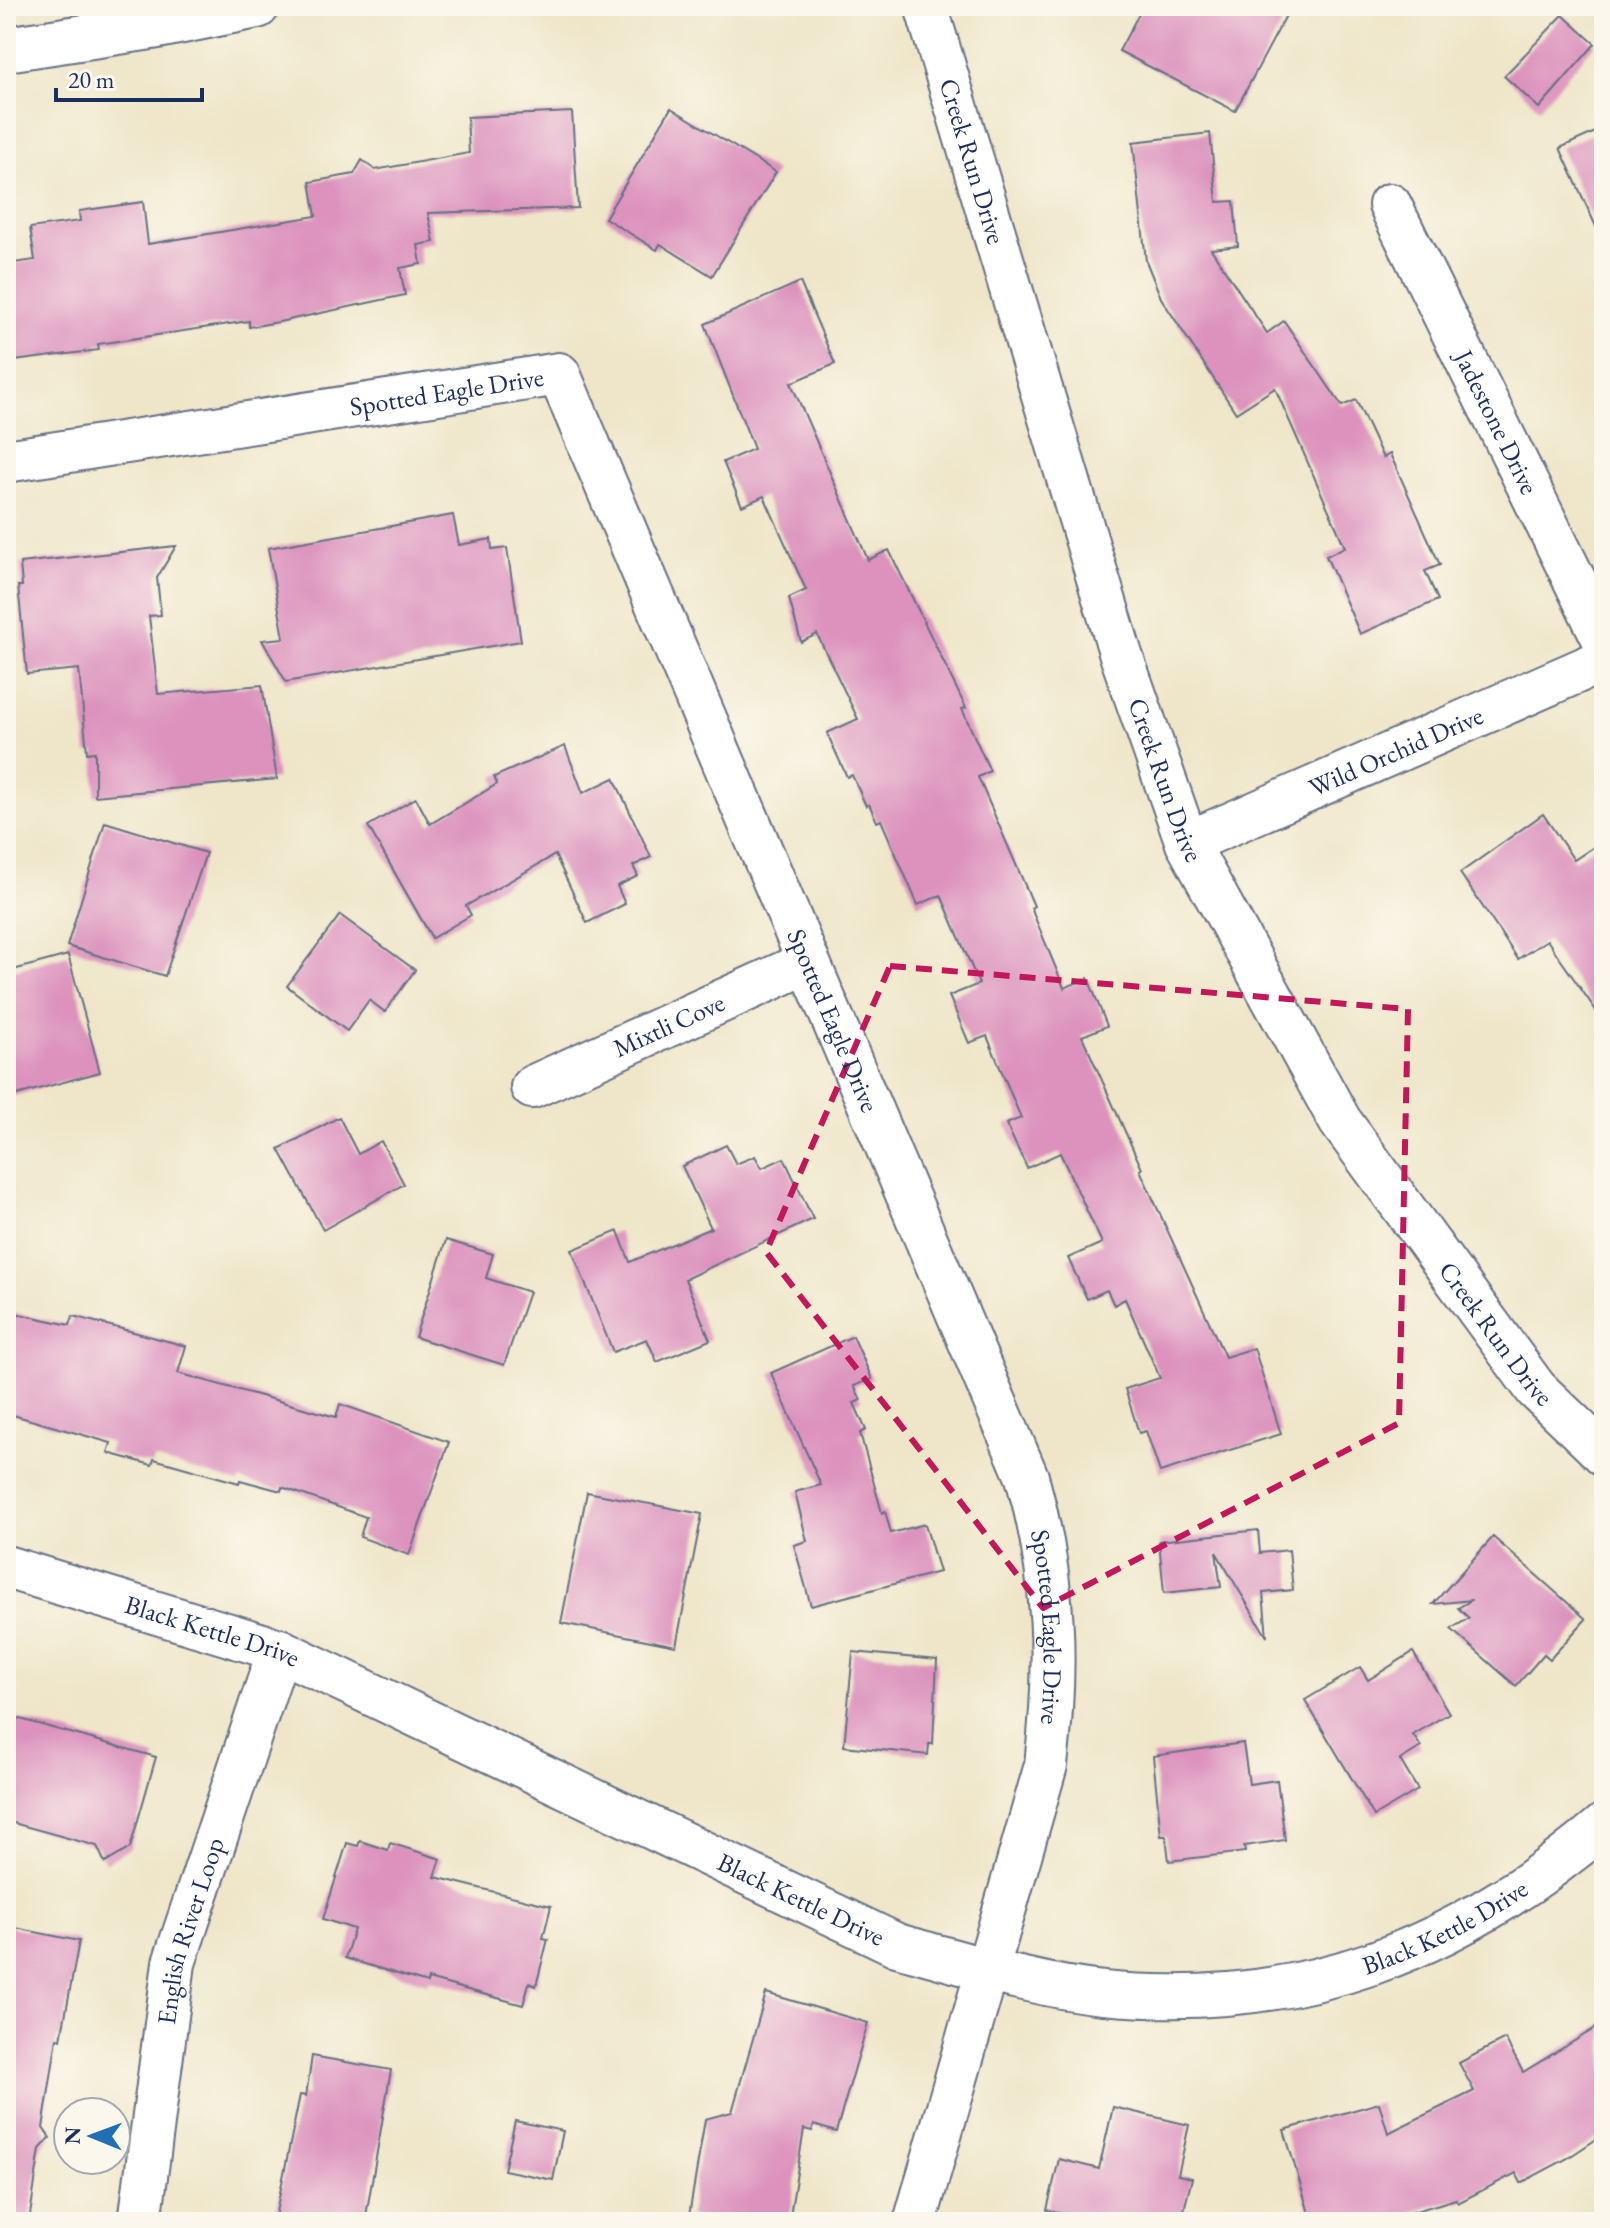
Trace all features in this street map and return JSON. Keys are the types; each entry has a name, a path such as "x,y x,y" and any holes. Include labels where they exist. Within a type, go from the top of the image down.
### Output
{"street":[{"path":"6,49 158,26 257,6"},
{"name":"Creek Run Drive","path":"926,6 1121,655 1187,843 1340,1121 1536,1389 1604,1454"},
{"name":"Jadestone Drive","path":"1390,205 1604,640"},
{"name":"Spotted Eagle Drive","path":"6,461 559,374 806,963 1027,1477 1043,1533 1052,1605 1055,1688 1046,1765 990,1970 915,2222"},
{"name":"Wild Orchid Drive","path":"1187,843 1604,660"},
{"name":"Mixtli Cove","path":"532,1087 806,963"},
{"name":"Black Kettle Drive","path":"6,1567 279,1650 897,1945 990,1970 1102,1993 1188,1996 1259,1989 1331,1977 1402,1954 1466,1924 1547,1873 1604,1825"},
{"name":"English River Loop","path":"140,2222 174,1963 279,1650"}],"highlighted area":[{"path":"890,966 1408,1009 1399,1423 1043,1608 766,1252"}],"building":[{"path":"1143,6 1291,6 1235,111 1119,51"},
{"path":"1563,15 1595,44 1539,108 1504,76"},
{"path":"671,108 776,172 712,276 660,244 657,250 605,218"},
{"path":"572,112 578,208 428,213 434,242 418,245 421,264 400,268 405,295 279,322 249,327 249,321 98,344 99,350 6,362 6,264 35,260 30,228 80,221 79,211 143,202 148,244 316,216 310,182 354,174 362,160 375,170 469,153 467,117"},
{"path":"1604,128 1604,244 1560,148"},
{"path":"1210,133 1217,202 1234,201 1238,246 1211,249 1267,333 1284,321 1342,406 1356,400 1383,458 1390,454 1440,565 1425,571 1438,600 1360,634 1326,556 1345,547 1275,388 1236,413 1161,298 1146,261 1133,142"},
{"path":"800,282 835,364 791,383 868,560 889,550 966,708 962,709 990,771 978,777 1034,906 1031,908 1064,988 1088,978 1107,1026 1082,1036 1140,1170 1225,1357 1254,1348 1281,1434 1160,1472 1146,1431 1139,1433 1125,1389 1160,1378 1125,1299 1114,1305 1107,1290 1087,1299 1068,1258 1102,1243 1060,1153 1027,1168 1006,1124 1021,1118 987,1036 969,1043 949,996 979,984 941,895 918,905 881,820 877,822 869,804 866,806 852,775 847,777 827,733 858,719 817,634 801,642 789,598 806,590 764,496 742,506 723,462 754,449 705,324"},
{"path":"453,515 459,545 491,539 492,550 507,548 521,641 286,682 262,640 284,638 268,548"},
{"path":"176,546 157,578 161,615 149,616 158,694 262,685 277,779 95,796 95,752 87,753 79,669 27,674 18,586 22,586 20,563"},
{"path":"565,746 583,793 614,778 651,857 633,866 638,876 617,886 625,904 587,923 555,855 466,906 471,915 432,938 368,826 416,798 430,824 497,784 494,777"},
{"path":"1543,814 1574,860 1604,840 1604,1022 1547,940 1518,959 1460,873"},
{"path":"105,822 206,853 165,976 67,946"},
{"path":"340,915 415,970 385,1012 369,1000 347,1031 287,986"},
{"path":"68,955 100,1072 6,1098 6,972"},
{"path":"339,1117 358,1154 381,1141 404,1184 323,1230 279,1149"},
{"path":"726,1145 736,1164 755,1156 762,1168 784,1158 813,1219 685,1279 710,1340 657,1362 647,1339 613,1352 572,1250 618,1231 630,1262 711,1228 682,1166"},
{"path":"446,1240 493,1254 486,1278 529,1292 504,1365 415,1337"},
{"path":"6,1311 70,1325 73,1316 186,1346 178,1373 336,1417 340,1404 449,1442 409,1555 360,1537 366,1517 282,1487 281,1491 240,1480 239,1483 154,1459 152,1465 108,1453 111,1443 6,1413"},
{"path":"853,1336 872,1379 854,1386 861,1400 854,1403 866,1430 860,1433 882,1513 885,1511 891,1533 925,1524 939,1572 811,1606 794,1545 807,1541 795,1492 821,1485 771,1373"},
{"path":"587,1492 702,1514 676,1646 561,1623"},
{"path":"1258,1530 1260,1553 1289,1550 1293,1590 1263,1593 1267,1637 1216,1552 1221,1587 1164,1593 1159,1541"},
{"path":"1493,1537 1586,1619 1550,1659 1544,1654 1516,1686 1451,1629 1469,1618 1458,1608 1472,1600 1433,1604"},
{"path":"853,1652 937,1660 933,1744 929,1744 928,1755 844,1746"},
{"path":"1413,1652 1449,1713 1413,1735 1421,1747 1400,1760 1418,1790 1374,1816 1305,1700 1360,1667 1368,1680"},
{"path":"6,1715 156,1757 130,1848 105,1863 97,1846 6,1821"},
{"path":"1243,1743 1249,1784 1277,1780 1285,1840 1244,1846 1245,1852 1169,1861 1166,1836 1161,1836 1153,1756"},
{"path":"360,1841 388,1850 390,1843 441,1859 435,1877 551,1906 543,1938 548,1939 536,1986 529,1983 523,2005 428,1979 427,1983 345,1958 354,1929 323,1919 347,1843 358,1846"},
{"path":"6,1926 79,1941 61,2039 57,2038 43,2128 50,2138 40,2149 29,2222 6,2222"},
{"path":"766,1993 868,2023 836,2132 814,2125 812,2131 804,2129 789,2222 726,2222 689,2216 705,2119 732,2112"},
{"path":"1604,2023 1604,2134 1568,2158 1521,2183 1516,2173 1458,2203 1456,2199 1379,2222 1317,2222 1314,2212 1309,2213 1284,2130 1379,2103 1388,2133 1474,2091 1459,2063 1505,2039 1523,2072"},
{"path":"312,2056 391,2070 365,2222 274,2222 300,2095 306,2096"},
{"path":"1113,2107 1189,2125 1178,2175 1192,2178 1181,2222 1099,2222 1047,2210 1059,2159 1099,2169"},
{"path":"515,2121 563,2131 553,2180 504,2170"}]}
